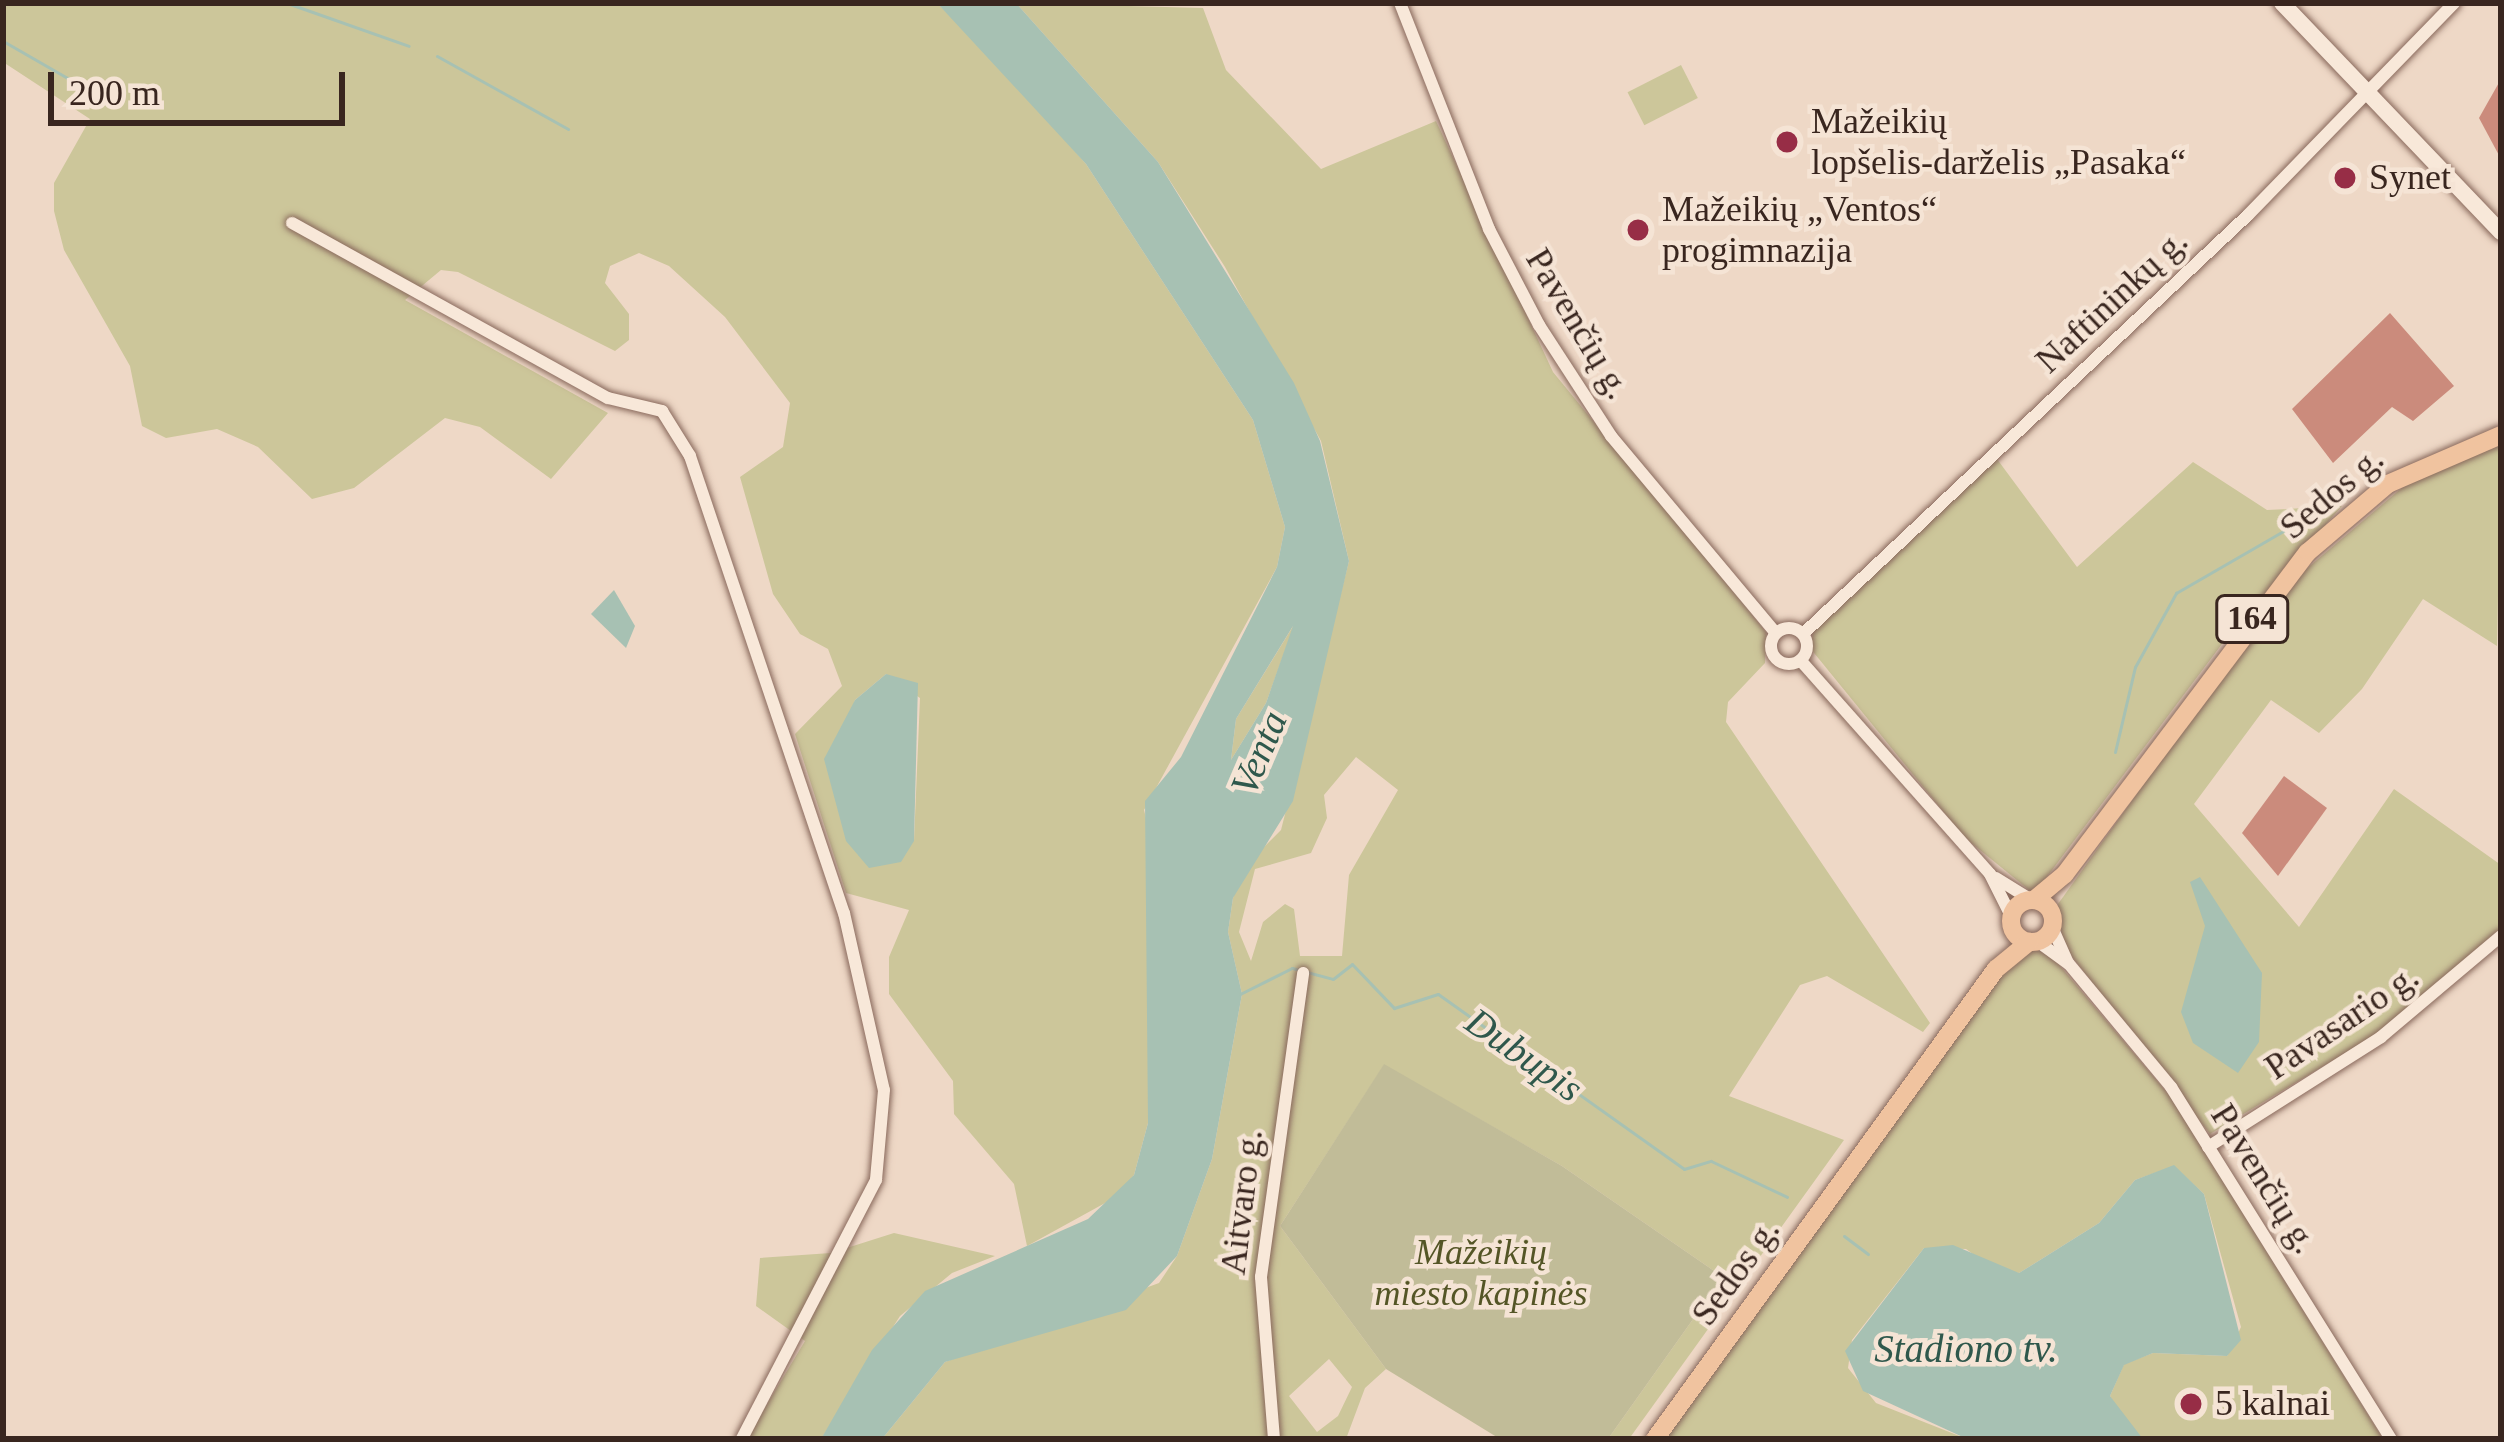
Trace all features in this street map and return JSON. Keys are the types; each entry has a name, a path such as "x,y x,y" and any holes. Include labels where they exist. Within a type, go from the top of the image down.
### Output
{"main road":[{"path":"2282,3 2501,232"},
{"name":"Sedos g.","path":"2032,900 2065,874 2308,552 2388,484 2501,435"},
{"name":"Sedos g.","path":"1655,1439 1996,969 2043,931 2065,874"},
{"path":"2032,900 2043,931"},
{"name":"164","path":"2011,921 2032,900"},
{"path":"2011,921 2043,931"},
{"name":"Sedos g.","path":"1996,969 2011,921"}],"street":[{"name":"Pavenčių g.","path":"1400,3 1490,229 1539,325 1611,436 1776,633 1776,660 1801,661"},
{"name":"Naftininkų g.","path":"1803,634 2370,95 2453,3"},
{"path":"292,223 608,398 676,422 844,913 884,1090 876,1180 742,1439"},
{"path":"1776,633 1803,634 1801,661 1990,874 2032,900"},
{"path":"1990,874 2011,921"},
{"name":"Pavenčių g.","path":"2043,931 2208,1147 2391,1439"},
{"name":"Pavasario g.","path":"2208,1147 2381,1037 2501,936"},
{"name":"Aitvaro g.","path":"1274,1439 1261,1277 1303,973"}],"shaded area":[{"path":"3,3 937,3 1007,73 1086,164 1253,420 1285,527 1277,567 1144,810 1153,846 1148,1123 1134,1175 1116,1197 1027,1246 1014,1184 954,1114 953,1081 889,994 889,957 909,910 846,893 795,734 842,686 828,649 800,634 773,594 740,477 783,447 790,403 725,317 669,266 639,253 610,266 605,283 629,314 629,340 615,351 458,272 441,270 405,300 608,413 551,479 480,427 445,418 354,488 312,499 258,447 217,429 166,438 142,426 130,366 64,250 54,211 54,183 90,119 3,62","holes":["886,674 920,698 914,841 843,821 836,785 855,700"]},
{"path":"1016,3 1203,8 1226,70 1321,169 1436,121 1553,372 1766,632 1765,663 1728,702 1726,722 1930,1023 1923,1032 1827,976 1800,985 1729,1096 1844,1140 1629,1439 1608,1439 1723,1277 1562,1166 1384,1065 1280,1226 1386,1369 1365,1388 1346,1439 882,1439 945,1362 1159,1283 1177,1256 1212,1159 1242,994 1228,932 1233,898 1245,866 1281,830 1349,561 1321,441 1225,267 1158,162","holes":["1356,757 1398,790 1349,875 1342,956 1300,956 1294,909 1285,904 1263,922 1251,961 1239,932 1255,869 1311,853 1327,818 1324,795","1329,1359 1352,1387 1338,1416 1317,1432 1289,1396"]},
{"path":"1681,65 1698,98 1644,125 1628,92"},
{"path":"2501,445 2497,646 2423,599 2362,689 2319,733 2271,700 2194,804 2299,927 2394,789 2501,865 2501,928 2390,1026 2210,1134 2063,945 2058,904 2285,587 2410,481"},
{"path":"1997,459 2077,567 2193,462 2267,510 2342,506 2231,632 2034,894 1964,837 1810,648 1814,629"},
{"path":"1295,623 1266,703 1231,760 1236,719"},
{"path":"2033,947 2055,960 2169,1095 2383,1439 2143,1439 2120,1414 2110,1396 2124,1364 2153,1353 2227,1356 2241,1327 2204,1194 2174,1166 2135,1180 2099,1223 2019,1273 1996,1271 1966,1249 1924,1248 1852,1340 1848,1368 1876,1403 1967,1439 1666,1439 2014,959"},
{"path":"894,1233 995,1256 952,1273 900,1316 821,1439 746,1439 805,1341 756,1306 760,1258 831,1253"}],"green space":[{"name":"Mažeikių miesto kapinės","path":"1384,1064 1562,1166 1723,1277 1608,1439 1500,1439 1386,1369 1280,1226"}],"water":[{"name":"Venta","path":"937,3 1016,3 1158,162 1294,383 1320,441 1349,561 1293,801 1233,898 1228,932 1242,994 1212,1159 1177,1256 1126,1310 945,1362 882,1439 821,1439 872,1350 925,1291 1088,1219 1134,1175 1148,1123 1145,801 1181,757 1277,567 1285,527 1253,420 1086,164","holes":["1293,626 1266,703 1231,760 1236,719"]},
{"path":"614,590 635,626 626,648 591,614"},
{"path":"886,674 918,683 914,841 901,862 869,868 846,841 824,759 855,700"},
{"path":"2200,877 2262,973 2259,1042 2238,1073 2193,1043 2181,1012 2205,926 2190,882"},
{"name":"Stadiono tv.","path":"2174,1165 2204,1194 2241,1340 2227,1356 2153,1353 2124,1365 2110,1396 2143,1439 1967,1439 1863,1391 1845,1351 1924,1248 1953,1245 2019,1273 2099,1223 2135,1180"}],"building":[{"path":"2501,79 2501,159 2479,118"},
{"path":"2390,313 2454,386 2413,421 2392,407 2333,463 2292,409"},
{"path":"2284,776 2327,808 2278,876 2242,833"}],"waterway":[{"path":"287,3 409,46"},
{"path":"3,41 109,102"},
{"path":"437,56 568,129"},
{"path":"2115,752 2135,667 2176,593 2287,529"},
{"name":"Dubupis","path":"1240,994 1292,968 1333,979 1352,964 1394,1008 1438,994 1684,1169 1711,1161 1787,1197"},
{"path":"1844,1236 1868,1254"}],"place":[{"name":"Mažeikių lopšelis-darželis „Pasaka“","path":"1787,142"},
{"name":"Synet","path":"2345,178"},
{"name":"Mažeikių „Ventos“ progimnazija","path":"1638,230"},
{"name":"5 kalnai","path":"2191,1404"}]}
